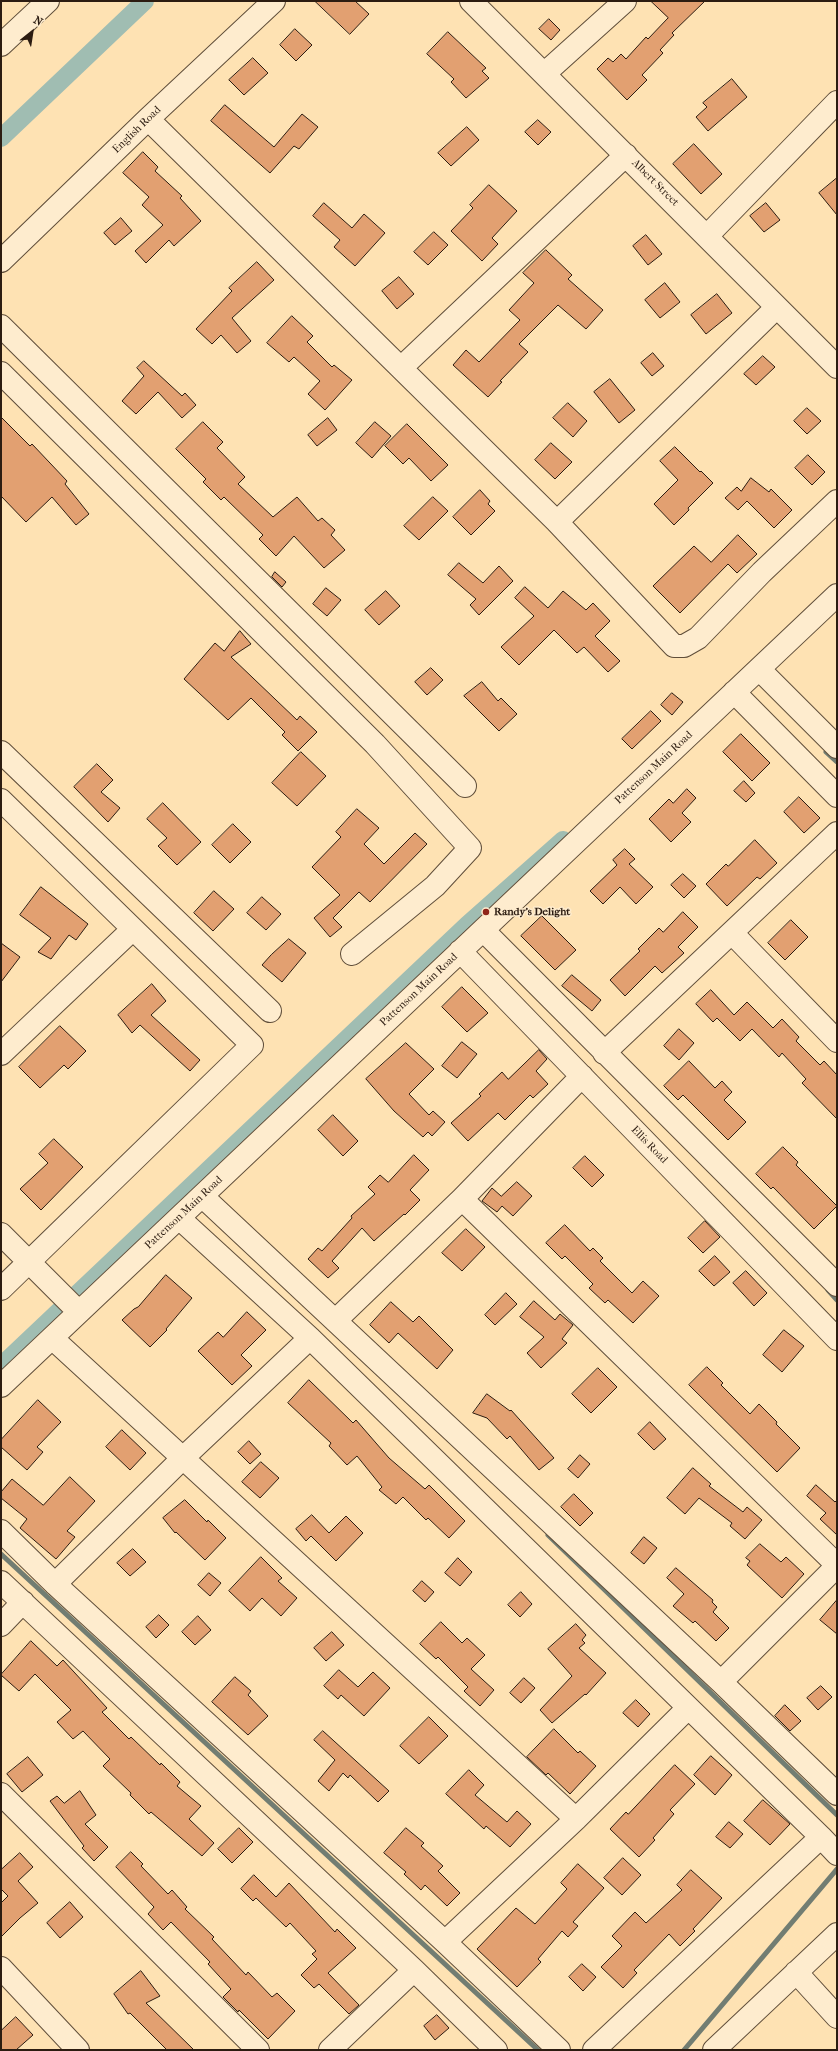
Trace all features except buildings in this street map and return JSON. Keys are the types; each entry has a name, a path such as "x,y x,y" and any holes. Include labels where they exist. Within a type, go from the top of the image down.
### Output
{"street":[{"path":"1,45 48,1"},
{"name":"English Road","path":"1,261 148,119 274,1"},
{"name":"Albert Street","path":"471,1 626,154 776,308 837,367"},
{"path":"544,74 625,1"},
{"path":"707,236 837,102"},
{"path":"148,119 557,522 674,646 684,646 698,638 762,572 837,501"},
{"path":"402,368 626,154"},
{"path":"557,522 776,308"},
{"path":"1,326 464,786"},
{"path":"1,373 374,744 470,848 436,886 352,954"},
{"name":"Pattenson Main Road","path":"1,1386 52,1338 76,1309 179,1218 837,595"},
{"path":"326,696 350,672"},
{"path":"748,679 837,747"},
{"path":"748,679 837,796"},
{"path":"1,752 270,1011"},
{"path":"1,800 252,1045 32,1264 1,1289"},
{"path":"604,1053 837,833"},
{"path":"1,1054 133,929"},
{"path":"483,930 837,1285"},
{"path":"732,933 837,1041"},
{"name":"Ellis Road","path":"460,951 837,1339"},
{"path":"336,1320 462,1200 582,1076"},
{"path":"202,1196 721,1682 837,1794"},
{"path":"462,1200 837,1565 721,1682"},
{"path":"179,1218 310,1338 830,1847 594,2050"},
{"path":"1,1234 76,1309"},
{"path":"52,1338 576,1819"},
{"path":"55,1584 183,1458 310,1338"},
{"path":"1,1531 55,1584 445,1942 559,2050"},
{"path":"1,1582 414,1970 496,2050"},
{"path":"1,1625 23,1602"},
{"path":"445,1942 576,1819 688,1708"},
{"path":"1,1794 258,2050"},
{"path":"714,2050 837,1934"},
{"path":"1,1968 78,2050"},
{"path":"330,2050 414,1970"},
{"path":"796,1972 837,2017"}],"waterway":[{"path":"1,138 145,1"},
{"path":"826,752 837,762"},
{"path":"1,1366 467,925 563,840"},
{"path":"467,925 474,932"},
{"path":"828,1290 837,1300"},
{"path":"548,1535 837,1815"},
{"path":"1,1554 538,2050"},
{"path":"684,2050 837,1869"}],"place":[{"name":"Randy's Delight","path":"486,912"}]}
